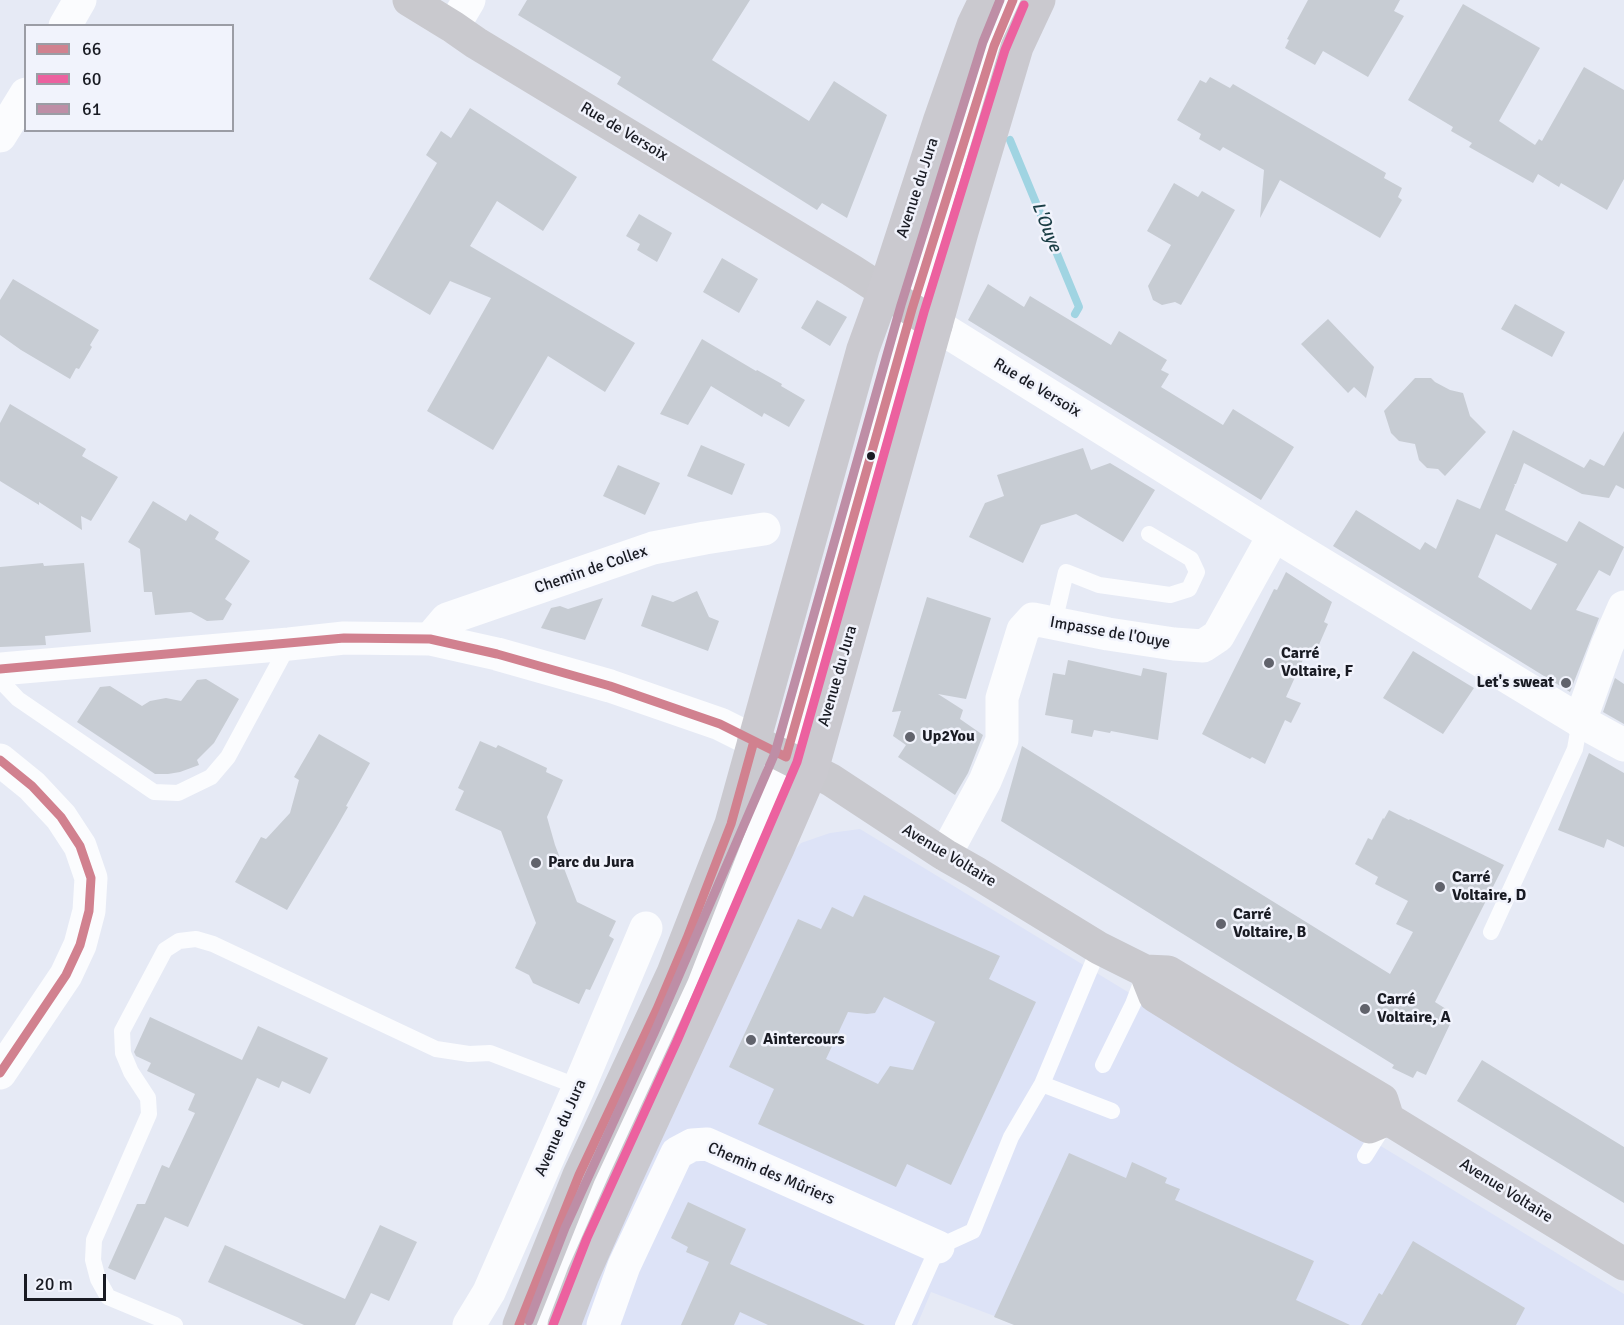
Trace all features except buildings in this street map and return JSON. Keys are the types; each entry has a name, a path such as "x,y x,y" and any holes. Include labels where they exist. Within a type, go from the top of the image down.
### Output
{"main road":[{"name":"Rue de Versoix","path":"409,0 461,13 476,43 841,263 924,317"},
{"name":"Avenue du Jura","path":"519,1325 579,1175 657,1009 731,824 864,349 946,100 973,25 985,0"},
{"name":"Avenue du Jura","path":"564,1325 582,1275 779,846 799,764 924,317 962,232 1017,47 1039,0"},
{"name":"Avenue Voltaire","path":"753,741 831,780 945,855 1099,948 1145,971 1168,972 1382,1100 1388,1119 1624,1264"}],"street":[{"path":"67,24 80,0"},
{"path":"0,136 24,97"},
{"name":"Rue de Versoix","path":"924,317 1274,535 1580,721 1624,745"},
{"name":"Chemin de Collex","path":"430,639 447,618 653,548 764,529"},
{"name":"Impasse de l'Ouye","path":"945,855 985,781 1002,740 1002,698 1023,630 1033,619 1108,634 1203,646 1218,636 1274,535"},
{"path":"1580,721 1607,646 1624,607"},
{"path":"0,669 344,639 430,639 497,654 610,686 720,723 753,741"},
{"path":"0,760 32,786 61,818 80,846 91,878 89,911 80,945 66,975 0,1073"},
{"name":"Avenue du Jura","path":"469,1325 489,1292 646,928"},
{"name":"Chemin des Mûriers","path":"603,1325 624,1266 677,1153 692,1144 707,1144 938,1247"}],"lane":[{"path":"924,317 994,46 1013,0"},
{"path":"1054,623 1066,572 1099,585 1170,595 1189,589 1197,572 1191,559 1149,534"},
{"path":"0,680 18,699 154,792 178,793 211,777 228,757 289,645"},
{"path":"1491,932 1575,749 1580,721"},
{"path":"540,1325 576,1233 666,1036 799,764"},
{"path":"175,1325 108,1297 98,1279 93,1260 94,1240 149,1114 148,1098 131,1072 123,1053 122,1031 165,950 179,941 196,939 213,944 436,1049 469,1054 490,1053 579,1087"},
{"path":"903,1325 938,1247 973,1231 1011,1137 1042,1084 1099,948"},
{"path":"1103,1065 1133,1004 1145,971"},
{"path":"1042,1084 1112,1111"},
{"path":"1365,1156 1388,1119"}],"shaded area":[{"path":"860,829 1624,1294 1624,1325 1018,1325 931,1292 917,1325 571,1325 779,868 801,843 830,833"}],"waterway":[{"name":"L'Ouye","path":"1010,140 1079,307 1075,314"}],"transit line":[{"name":"61","path":"529,1321 565,1228 655,1031 775,753 901,305 983,42 1000,0"},
{"name":"66","path":"786,757 912,309 994,46 1013,0"},
{"name":"60","path":"553,1325 587,1238 677,1041 797,762 924,312 1005,50 1024,5"},
{"name":"66","path":"0,669 344,638 430,639 497,654 610,686 720,724 786,757"},
{"name":"66","path":"519,1325 579,1175 657,1009 687,938 731,824 754,741"},
{"name":"66","path":"0,760 32,786 61,817 80,846 91,878 89,911 80,945 66,975 0,1073"}],"place":[{"name":"Carré Voltaire, F","path":"1269,663"},
{"name":"Let's sweat","path":"1566,683"},
{"name":"Up2You","path":"910,737"},
{"name":"Parc du Jura","path":"536,863"},
{"name":"Carré Voltaire, D","path":"1440,887"},
{"name":"Carré Voltaire, B","path":"1221,924"},
{"name":"Carré Voltaire, A","path":"1365,1009"},
{"name":"Aintercours","path":"751,1040"}]}
